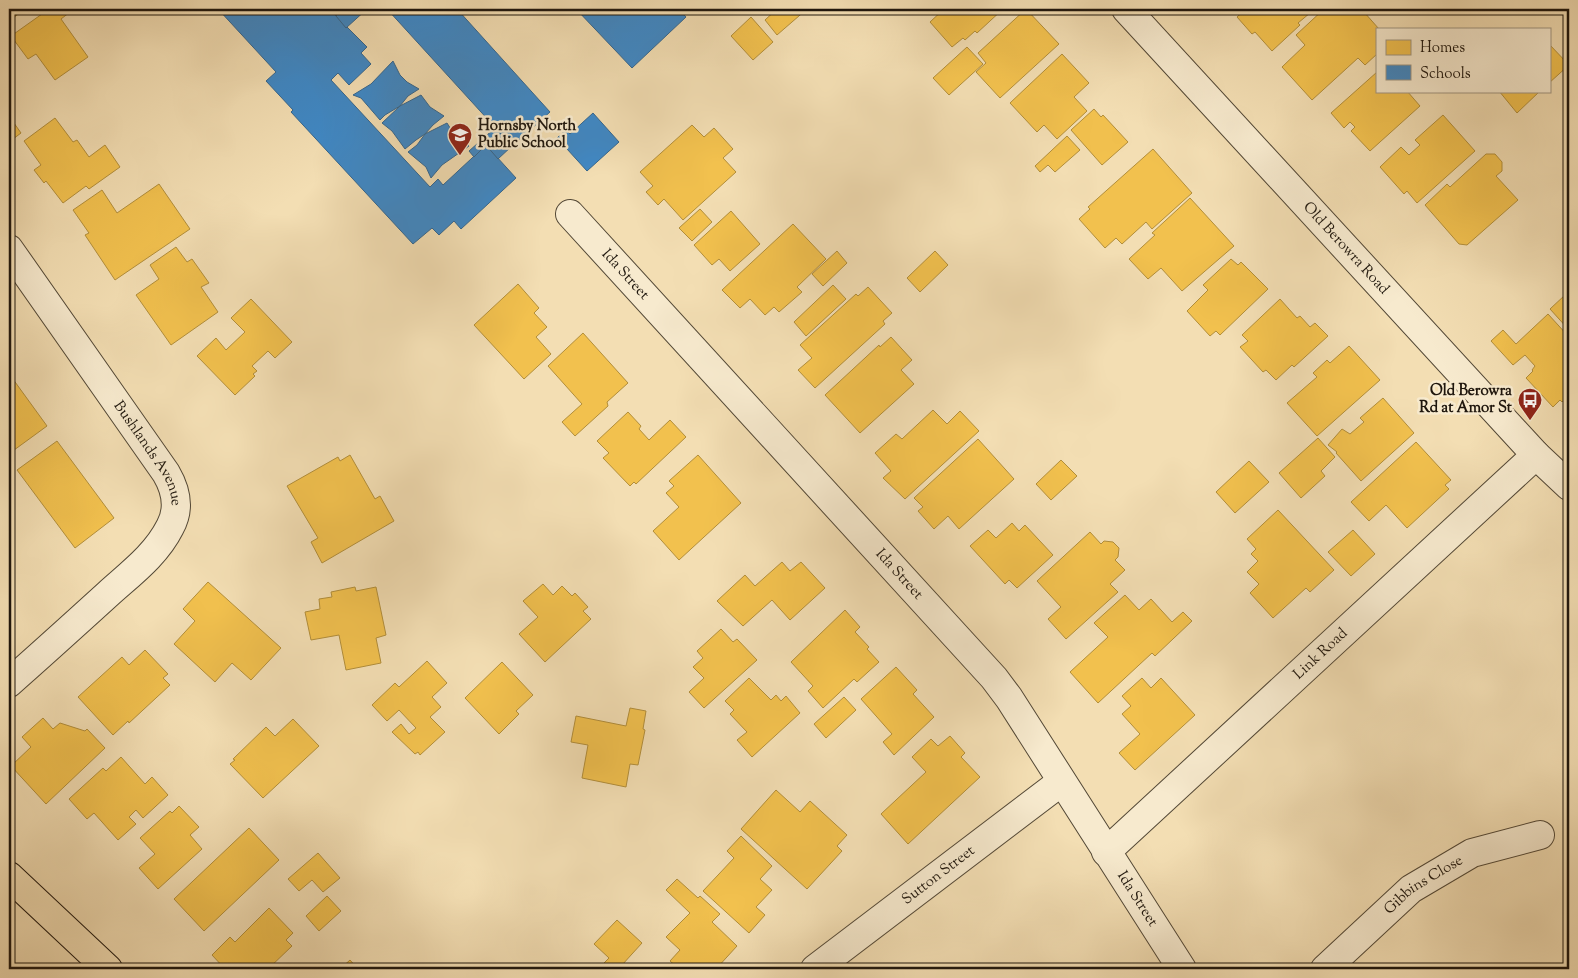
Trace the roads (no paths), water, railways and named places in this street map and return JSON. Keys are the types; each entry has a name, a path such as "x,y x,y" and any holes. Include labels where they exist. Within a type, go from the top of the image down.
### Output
{"main road":[{"path":"9,876 108,969"}],"street":[{"name":"Old Berowra Road","path":"1126,9 1536,455 1569,486"},
{"name":"Ida Street","path":"570,214 994,678 1009,698 1182,969"},
{"name":"Bushlands Avenue","path":"9,249 166,473 173,484 176,497 175,512 171,526 152,554 9,683"},
{"name":"Link Road","path":"1106,852 1536,455"},
{"name":"Sutton Street","path":"815,969 1062,782"},
{"name":"Gibbins Close","path":"1325,969 1411,889 1472,853 1540,835"}],"place":[{"name":"Hornsby North Public School","path":"460,156"},
{"name":"Old Berowra Rd at Amor St","path":"1530,421"}]}
